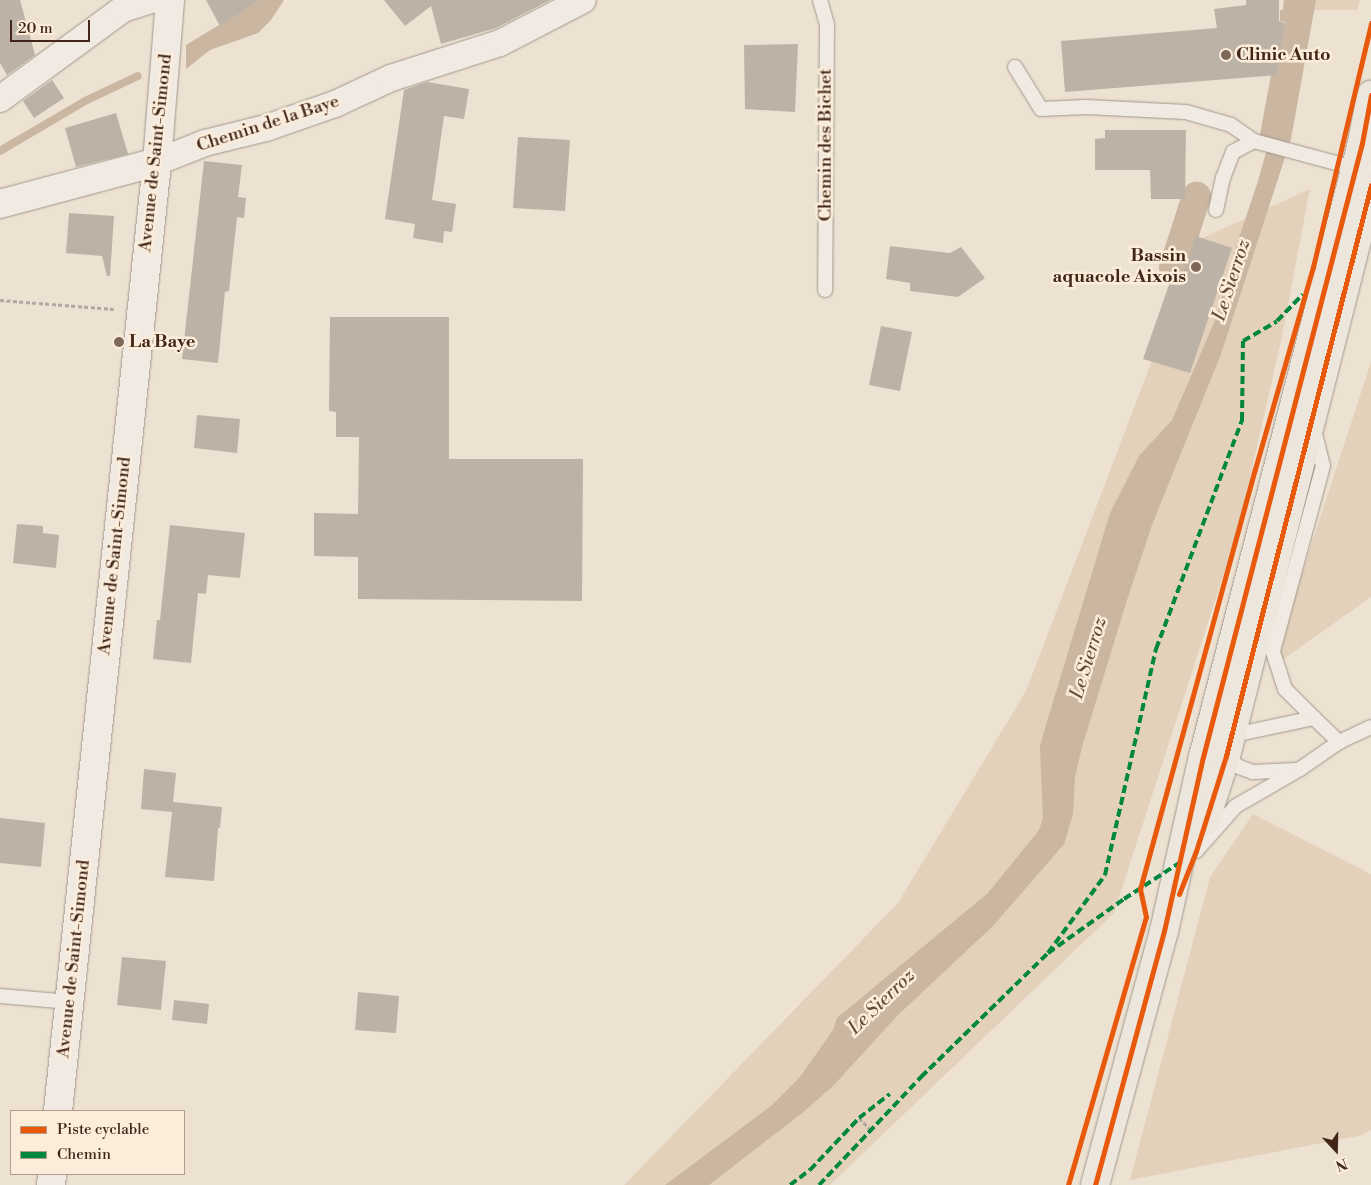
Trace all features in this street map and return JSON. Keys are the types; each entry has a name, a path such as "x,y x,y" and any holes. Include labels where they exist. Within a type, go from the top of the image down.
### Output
{"main road":[{"name":"Avenue de Saint-Simond","path":"58,1110 157,162 170,0"},
{"path":"1095,1185 1164,932 1221,745 1312,418 1366,174 1371,95"},
{"name":"Chemin de la Baye","path":"0,204 157,162"},
{"path":"1164,932 1196,851 1221,745 1366,174"}],"street":[{"path":"0,99 124,9 151,0"},
{"name":"Chemin de la Baye","path":"157,162 205,143 266,128 335,104 391,78 500,43 583,0"}],"lane":[{"name":"Chemin des Bichet","path":"820,0 827,24 825,290"},
{"path":"1015,67 1041,109 1086,107 1186,112 1231,125 1254,141 1307,155 1366,174"},
{"path":"1216,210 1223,178 1233,152 1254,141"},
{"path":"1312,418 1323,466 1273,650 1285,689 1339,742"},
{"path":"1300,770 1253,772 1239,767 1221,745 1314,718"},
{"path":"1196,851 1236,806 1300,770 1339,742 1371,727"},
{"path":"0,996 70,1002"}],"path":[{"path":"0,300 141,311"},
{"path":"859,1118 872,1131"}],"shaded area":[{"path":"1284,0 1360,0 1357,10 1283,10"},
{"path":"1310,189 1281,341 1238,530 1114,913 830,1185 624,1185 898,903 1026,691 1198,240"},
{"path":"1371,362 1371,597 1271,668"},
{"path":"1253,814 1371,874 1371,1130 1363,1135 1130,1180 1210,877"}],"water":[{"path":"260,0 284,0 271,20 258,33 210,50 186,69 186,45"},
{"name":"Le Sierroz","path":"1284,0 1316,0 1291,139 1221,354 1152,525 1127,600 1082,747 1075,777 1073,814 1064,844 993,926 898,1015 833,1086 801,1114 709,1185 665,1185 771,1106 800,1077 833,1030 837,1018 988,893 1039,830 1043,818 1040,746 1110,513 1139,456 1172,420 1216,318 1236,247 1258,181 1268,145 1258,145 1271,75 1277,74 1285,22 1280,21 1280,10 1283,10"}],"building":[{"path":"0,0 20,0 35,55 7,75 0,63"},
{"path":"206,0 260,0 220,26"},
{"path":"384,0 550,0 496,28 441,44 431,6 405,26"},
{"path":"1246,0 1279,0 1279,21 1285,23 1277,75 1065,92 1061,41 1217,28 1214,9 1246,5"},
{"path":"798,44 795,112 745,109 744,45"},
{"path":"52,80 64,98 34,118 23,101"},
{"path":"427,82 469,89 464,119 444,116 432,200 456,204 452,232 444,231 443,243 413,238 415,224 385,219 404,90"},
{"path":"116,113 128,154 76,167 65,128"},
{"path":"1105,130 1186,130 1185,199 1151,199 1150,170 1095,170 1095,139 1105,138"},
{"path":"518,137 570,140 565,211 513,208"},
{"path":"204,161 242,165 238,197 246,198 244,218 237,217 229,291 225,292 218,363 182,359"},
{"path":"69,213 114,216 110,276 107,276 102,256 66,253"},
{"path":"1196,236 1232,248 1190,373 1143,359 1171,279 1180,281"},
{"path":"890,246 950,253 961,247 985,278 958,297 910,291 910,283 886,279"},
{"path":"330,317 449,317 449,459 583,459 582,601 358,599 358,557 314,556 314,513 358,514 359,437 336,437 336,412 329,411"},
{"path":"881,326 912,332 900,391 869,385"},
{"path":"197,415 240,419 237,453 194,448"},
{"path":"17,524 43,526 43,533 59,535 56,568 13,563"},
{"path":"170,525 245,533 240,578 208,575 206,594 198,593 191,663 153,659 157,620 160,620"},
{"path":"144,769 176,773 173,802 222,807 220,828 218,828 214,881 165,877 172,812 141,809"},
{"path":"0,818 45,823 41,867 0,863"},
{"path":"122,957 166,961 161,1010 117,1005"},
{"path":"358,992 399,996 396,1033 355,1030"},
{"path":"174,1000 209,1004 207,1024 172,1020"}],"waterway":[{"path":"0,151 87,100 138,76"},
{"path":"1173,267 1196,196"}],"marked path":[{"path":"1048,953 1105,875 1156,649 1242,420 1243,341 1277,321 1303,294"},
{"path":"819,1185 921,1077 1048,953 1179,863"},
{"path":"790,1185 810,1170 859,1118 890,1094"}],"cycle path":[{"path":"1068,1185 1146,917 1140,889 1255,469 1313,267 1371,23"},
{"path":"1095,1185 1164,931 1203,757 1362,143 1371,95"},
{"path":"1179,894 1196,851 1226,756 1371,185"}],"place":[{"name":"Clinic Auto","path":"1226,55"},
{"name":"Bassin aquacole Aixois","path":"1196,267"},
{"name":"La Baye","path":"119,342"}]}
